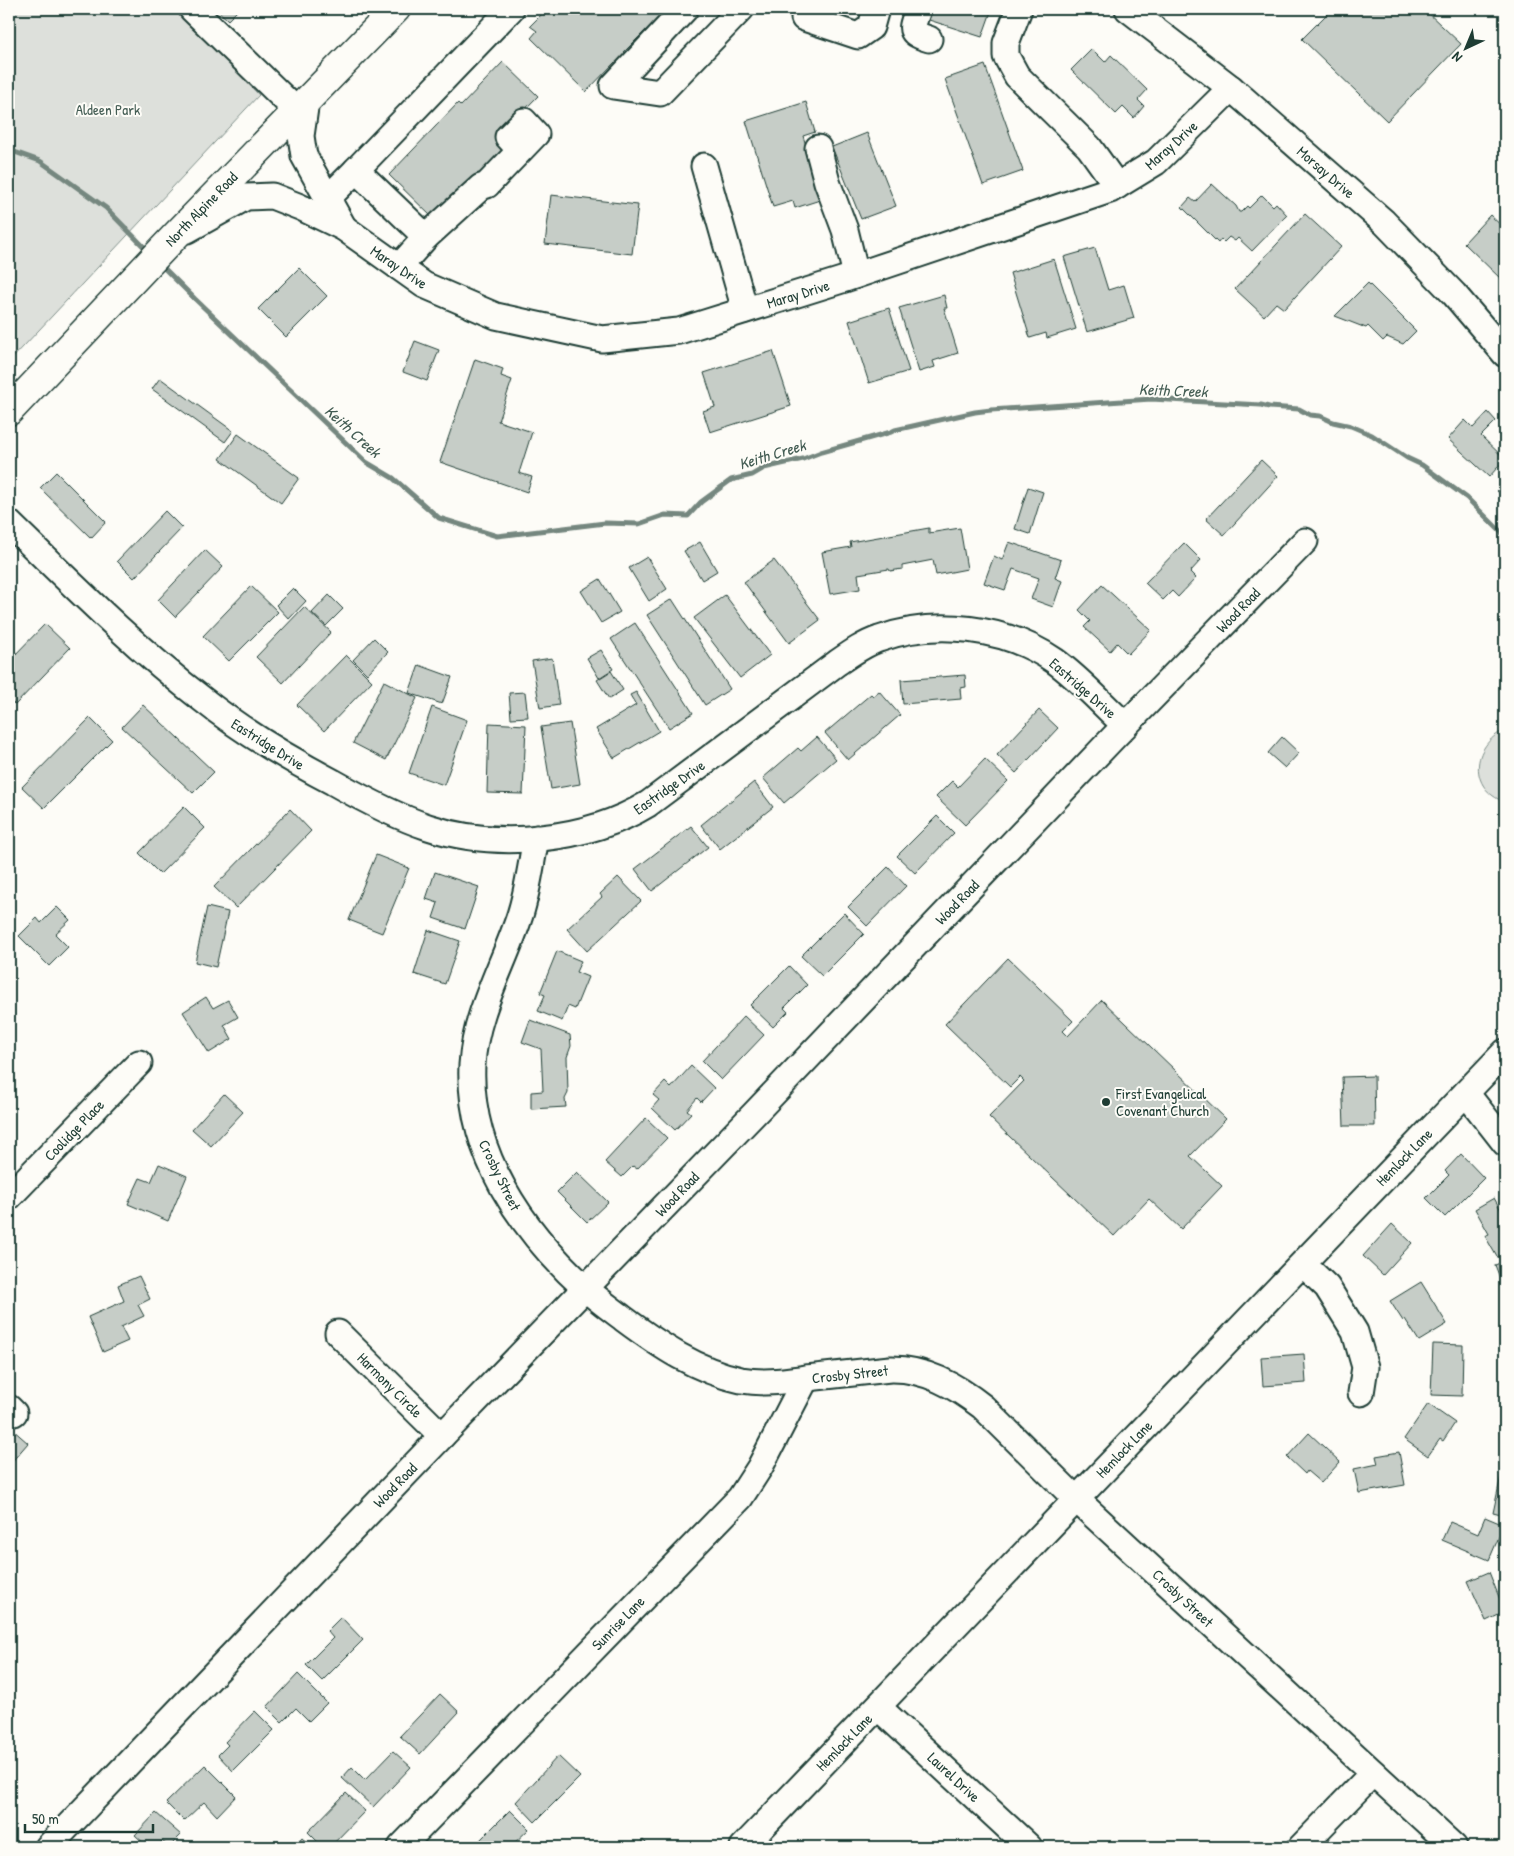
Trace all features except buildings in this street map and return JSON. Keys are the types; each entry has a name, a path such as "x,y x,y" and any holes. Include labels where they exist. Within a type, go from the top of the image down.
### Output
{"main road":[{"name":"North Alpine Road","path":"9,411 132,281 396,9"}],"street":[{"path":"192,9 301,106 301,136 304,156 344,228"},
{"path":"327,198 511,9"},
{"path":"685,9 613,86 660,93 741,9"},
{"path":"804,18 858,36 871,27 876,9"},
{"path":"918,9 912,29 918,36 929,39"},
{"path":"1019,9 1006,43 1006,56 1017,76 1089,148 1117,186"},
{"name":"Morsay Drive","path":"1128,9 1230,88 1384,222 1454,294 1505,354"},
{"name":"Maray Drive","path":"176,236 246,198 272,196 344,228 424,286 496,316 602,338 679,331 856,275 1103,193 1156,162 1230,88"},
{"path":"818,148 827,182 845,230 856,275"},
{"path":"399,267 426,236 481,187 487,185 520,150"},
{"path":"704,166 745,310"},
{"path":"356,170 426,236"},
{"name":"Eastridge Drive","path":"9,523 134,642 201,699 266,744 308,769 380,807 430,828 453,834 478,837 536,838 577,832 601,826 632,813 648,804 837,663 860,648 879,639 917,629 951,628 975,630 994,634 1021,644 1054,661 1125,725"},
{"name":"Wood Road","path":"48,1847 442,1436 586,1289 1125,725 1305,541"},
{"name":"Crosby Street","path":"536,838 520,916 481,1015 475,1039 472,1064 472,1091 481,1137 491,1163 515,1209 535,1237 586,1289 650,1339 700,1367 739,1380 770,1383 906,1369 954,1387 983,1407 1076,1499 1454,1847"},
{"name":"Hemlock Lane","path":"743,1847 1505,1052"},
{"name":"Coolidge Place","path":"9,1197 139,1063"},
{"path":"1466,1093 1505,1143"},
{"path":"1303,1264 1327,1288 1354,1332 1365,1367 1361,1393"},
{"name":"Harmony Circle","path":"338,1333 442,1436"},
{"name":"Sunrise Lane","path":"401,1847 740,1498 760,1467 806,1378"},
{"name":"Laurel Drive","path":"878,1707 1029,1847"},
{"path":"1301,1847 1374,1773"}],"green space":[{"name":"Aldeen Park","path":"9,9 176,9 259,95 9,362"},
{"path":"1505,730 1505,802 1493,796 1485,787 1478,767 1480,756 1485,746"}],"waterway":[{"name":"Keith Creek","path":"9,150 40,161 106,208 148,251"},
{"name":"Keith Creek","path":"159,263 366,462 393,478 439,518 497,536 605,523 639,524 665,515 688,516 701,502 731,480 752,475 764,468 803,459 895,430 975,412 1151,399 1299,409 1310,415 1320,416 1333,422 1351,426 1372,435 1407,458 1422,465 1467,498 1505,536"}],"place":[{"name":"First Evangelical Covenant Church","path":"1106,1102"}]}
